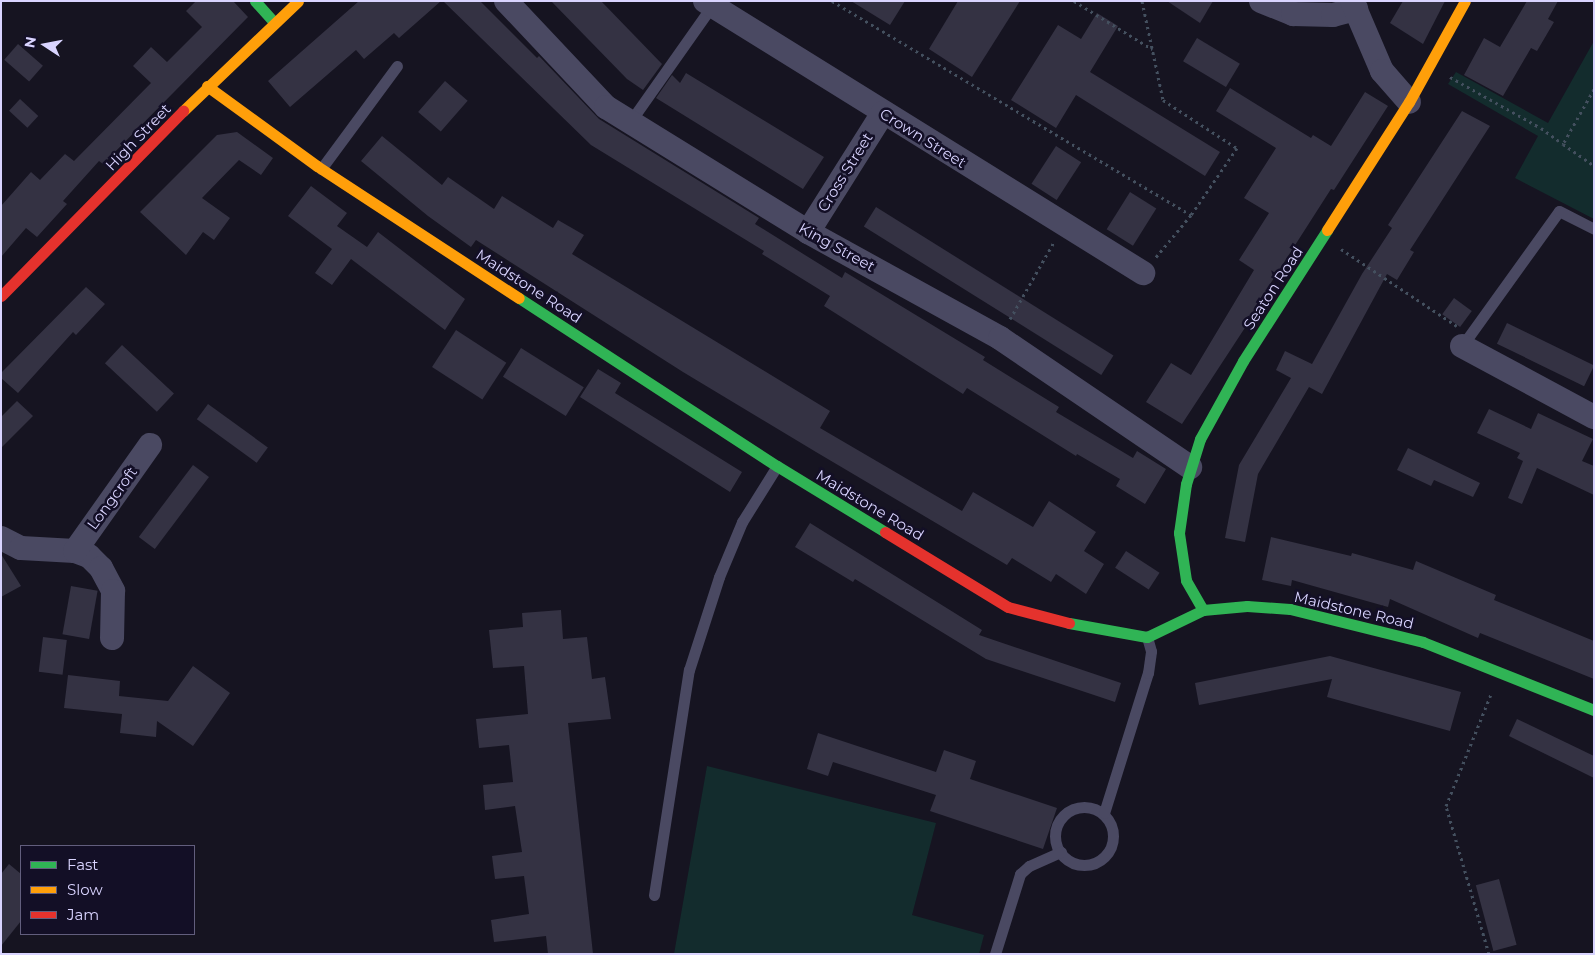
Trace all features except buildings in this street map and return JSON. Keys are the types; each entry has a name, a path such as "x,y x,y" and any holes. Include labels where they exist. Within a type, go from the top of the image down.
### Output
{"street":[{"path":"255,1 274,22"},
{"name":"High Street","path":"1,296 208,86 298,1"},
{"path":"1261,1 1293,14 1333,15 1354,5 1382,71 1409,102"},
{"name":"Seaton Road","path":"1203,610 1186,580 1180,547 1183,500 1190,467 1200,439 1224,394 1409,102 1465,1"},
{"name":"King Street","path":"508,2 606,107 808,232 1000,338 1190,467"},
{"name":"Crown Street","path":"708,4 1143,273"},
{"name":"Maidstone Road","path":"208,86 321,169 777,466 1008,607 1082,626 1147,637 1203,610 1247,606 1290,609 1338,618 1423,642 1500,673 1592,704"},
{"name":"Cross Street","path":"808,232 883,112"},
{"path":"1466,340 1594,416"},
{"name":"Longcroft","path":"74,551 150,445"},
{"path":"1,538 21,548 74,551 89,556 101,568 113,591 112,638"}],"lane":[{"path":"630,122 708,4"},
{"path":"321,169 397,66"},
{"path":"1466,340 1558,211 1594,230"},
{"path":"654,895 689,670 719,576 742,522 777,466"},
{"path":"1104,813 1148,673 1151,651 1147,637"},
{"path":"1090,806 1104,813 1112,826 1114,842 1107,855 1094,864 1078,865 1061,852 1056,845 1055,830 1062,816 1075,807 1090,806"},
{"path":"995,954 1020,874 1029,866 1061,852"}],"path":[{"path":"1074,1 1152,50"},
{"path":"1142,1 1163,100 1237,148 1191,215 1143,273"},
{"path":"834,2 1191,215"},
{"path":"1430,66 1541,128 1594,166"},
{"path":"1563,144 1594,89"},
{"path":"1000,338 1064,224"},
{"path":"1323,238 1466,340"},
{"path":"1489,954 1446,806 1500,673"}],"green space":[{"path":"1594,41 1594,219 1515,178 1538,136 1448,84 1456,72 1548,123"},
{"path":"707,766 936,823 912,915 984,935 979,954 674,954"}],"traffic: fast":[{"path":"255,1 274,22"},
{"path":"1203,610 1186,580 1179,533 1186,484 1200,439 1243,361 1327,230"},
{"path":"519,298 777,466 885,532"},
{"path":"1069,623 1147,637 1203,610 1247,606 1290,609 1423,642 1594,710"}],"traffic: slow":[{"path":"183,111 298,1"},
{"path":"1327,230 1409,102 1465,1"},
{"path":"207,86 317,166 519,298"}],"traffic: jam":[{"path":"1,296 183,111"},
{"path":"885,532 1008,607 1069,623"}]}
